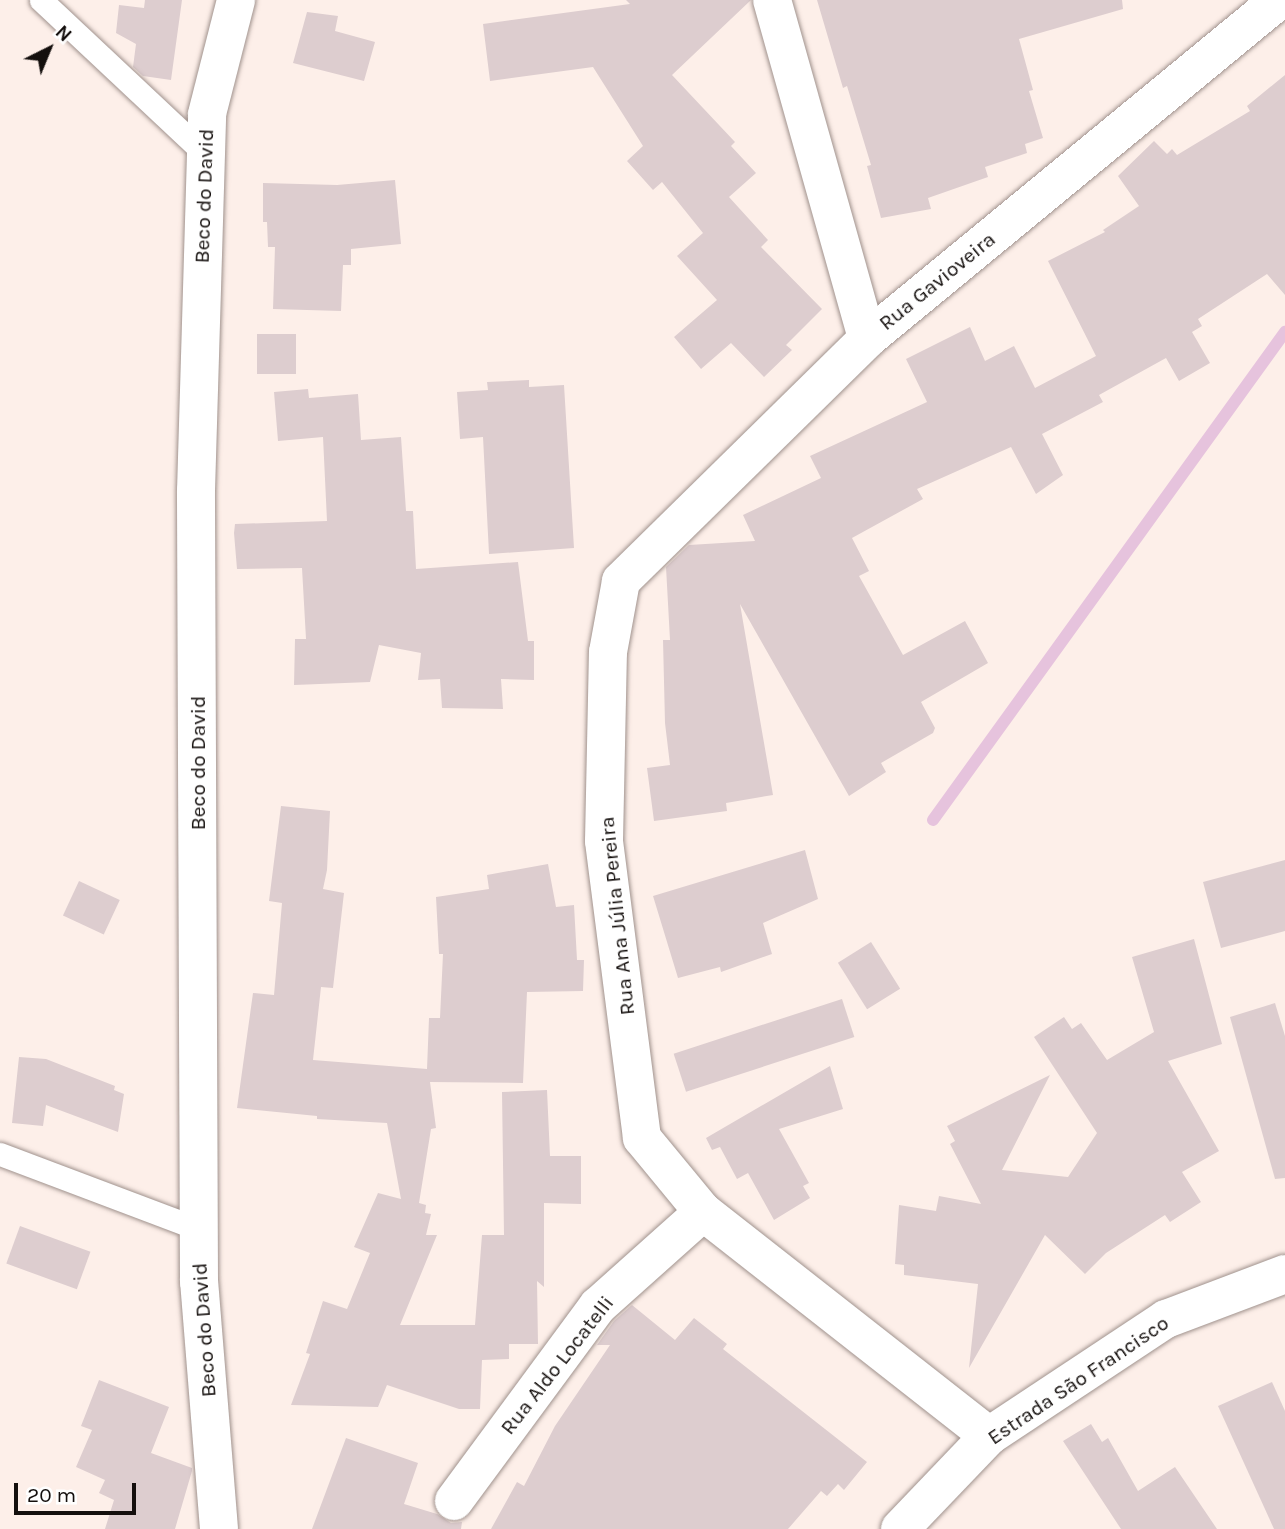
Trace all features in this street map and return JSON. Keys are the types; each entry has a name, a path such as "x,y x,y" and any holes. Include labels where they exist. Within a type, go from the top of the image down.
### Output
{"street":[{"name":"Beco do David","path":"219,1529 199,1282 196,491 207,114 236,0"},
{"name":"Rua Gavioveira","path":"772,0 867,339 1279,0"},
{"name":"Rua Ana Júlia Pereira","path":"867,339 621,580 608,652 604,841 642,1138 703,1212 989,1436"},
{"name":"Rua Aldo Locatelli","path":"454,1501 598,1306 703,1212"},
{"name":"Estrada São Francisco","path":"900,1529 989,1436 1166,1319 1285,1274"}],"lane":[{"path":"41,0 204,153"},
{"path":"0,1154 200,1229"}],"building":[{"path":"145,0 182,0 171,80 143,76 133,67 136,44 116,33 119,5 144,8"},
{"path":"626,0 751,0 672,75 735,142 731,146 756,173 729,197 768,240 761,247 822,309 786,345 792,350 764,377 731,343 701,369 674,337 717,300 677,256 703,233 662,182 653,190 627,161 643,146 593,67 490,81 483,24 630,4"},
{"path":"817,0 1122,0 1123,9 1019,39 1033,90 1029,91 1043,138 1025,144 1027,153 985,167 988,177 928,198 931,209 881,218 867,166 871,165 847,86 843,88"},
{"path":"307,12 338,16 335,31 375,42 364,81 293,63"},
{"path":"1285,75 1285,295 1267,274 1198,319 1202,326 1192,332 1210,363 1179,381 1166,358 1099,395 1103,402 1042,434 1063,475 1036,494 1011,447 917,489 923,499 852,538 869,571 859,576 903,655 965,621 988,663 921,702 935,728 933,733 881,763 886,772 849,796 740,604 773,795 726,803 727,811 654,821 647,768 670,765 665,723 663,640 670,640 666,567 689,545 755,541 743,515 821,478 810,456 927,402 906,359 970,327 985,361 1014,346 1035,388 1096,356 1048,261 1105,232 1103,230 1139,206 1118,176 1154,141 1167,154 1172,149 1177,155 1250,111 1247,106"},
{"path":"395,180 401,244 351,249 351,265 343,265 341,311 273,309 275,247 268,247 267,222 263,222 263,183 337,185"},
{"path":"257,334 296,334 296,374 257,374"},
{"path":"529,380 529,387 564,385 574,548 489,554 483,437 460,439 457,392 488,390 487,382"},
{"path":"308,389 309,398 358,394 361,440 401,437 406,511 413,511 416,569 518,562 528,641 534,641 534,680 501,679 503,709 442,708 440,679 418,680 421,653 379,645 370,682 294,685 295,639 306,639 302,568 237,569 234,533 235,524 327,521 323,437 278,441 274,392"},
{"path":"281,806 330,811 327,870 323,889 344,893 333,988 321,987 313,1060 427,1069 429,1018 440,1018 443,954 439,954 436,897 489,889 487,875 548,864 556,907 574,905 577,960 584,960 583,991 527,992 523,1083 430,1082 436,1128 431,1129 419,1203 426,1205 425,1213 431,1214 426,1235 437,1235 400,1325 475,1325 482,1235 504,1235 502,1092 547,1090 550,1156 581,1156 581,1204 544,1203 544,1287 537,1281 538,1344 509,1344 509,1359 482,1360 480,1409 459,1409 387,1385 378,1407 291,1405 310,1354 306,1353 323,1301 347,1309 370,1253 354,1247 378,1193 401,1199 387,1123 317,1119 317,1116 237,1108 253,993 274,995 282,903 269,901"},
{"path":"805,850 818,899 763,923 772,954 721,972 720,967 678,978 653,896"},
{"path":"1285,860 1285,931 1221,948 1203,882"},
{"path":"79,881 120,900 104,934 63,915"},
{"path":"1194,939 1222,1044 1168,1061 1219,1151 1182,1172 1201,1202 1170,1222 1165,1215 1106,1253 1085,1274 1045,1235 969,1368 978,1284 904,1275 904,1265 895,1264 899,1205 936,1211 939,1196 981,1204 950,1144 955,1141 947,1126 1050,1075 1002,1170 1068,1177 1097,1133 1034,1037 1064,1017 1072,1029 1081,1023 1107,1060 1154,1032 1132,957"},
{"path":"871,942 900,989 867,1009 838,963"},
{"path":"842,999 854,1037 686,1092 674,1054"},
{"path":"1275,1003 1285,1036 1285,1178 1275,1179 1230,1017"},
{"path":"19,1057 46,1059 115,1086 114,1090 124,1094 118,1132 46,1105 43,1126 12,1123"},
{"path":"830,1066 843,1109 779,1129 809,1183 803,1186 810,1198 774,1220 748,1173 737,1179 720,1147 712,1150 706,1138"},
{"path":"20,1226 90,1252 77,1289 6,1264"},
{"path":"632,1305 675,1340 694,1318 727,1344 723,1349 867,1462 844,1490 838,1484 827,1496 821,1491 788,1529 491,1529 517,1482 524,1486 555,1426 610,1345 597,1345 614,1321"},
{"path":"99,1380 169,1407 151,1453 192,1468 175,1529 105,1529 114,1500 99,1493 105,1480 76,1467 92,1430 81,1426"},
{"path":"1272,1382 1285,1411 1285,1529 1274,1529 1218,1406"},
{"path":"1091,1424 1102,1442 1108,1438 1138,1491 1175,1467 1217,1529 1121,1529 1063,1441"},
{"path":"346,1438 418,1463 404,1504 437,1514 451,1523 462,1522 461,1529 312,1529"}],"waterway":[{"path":"933,820 1285,332"}]}
